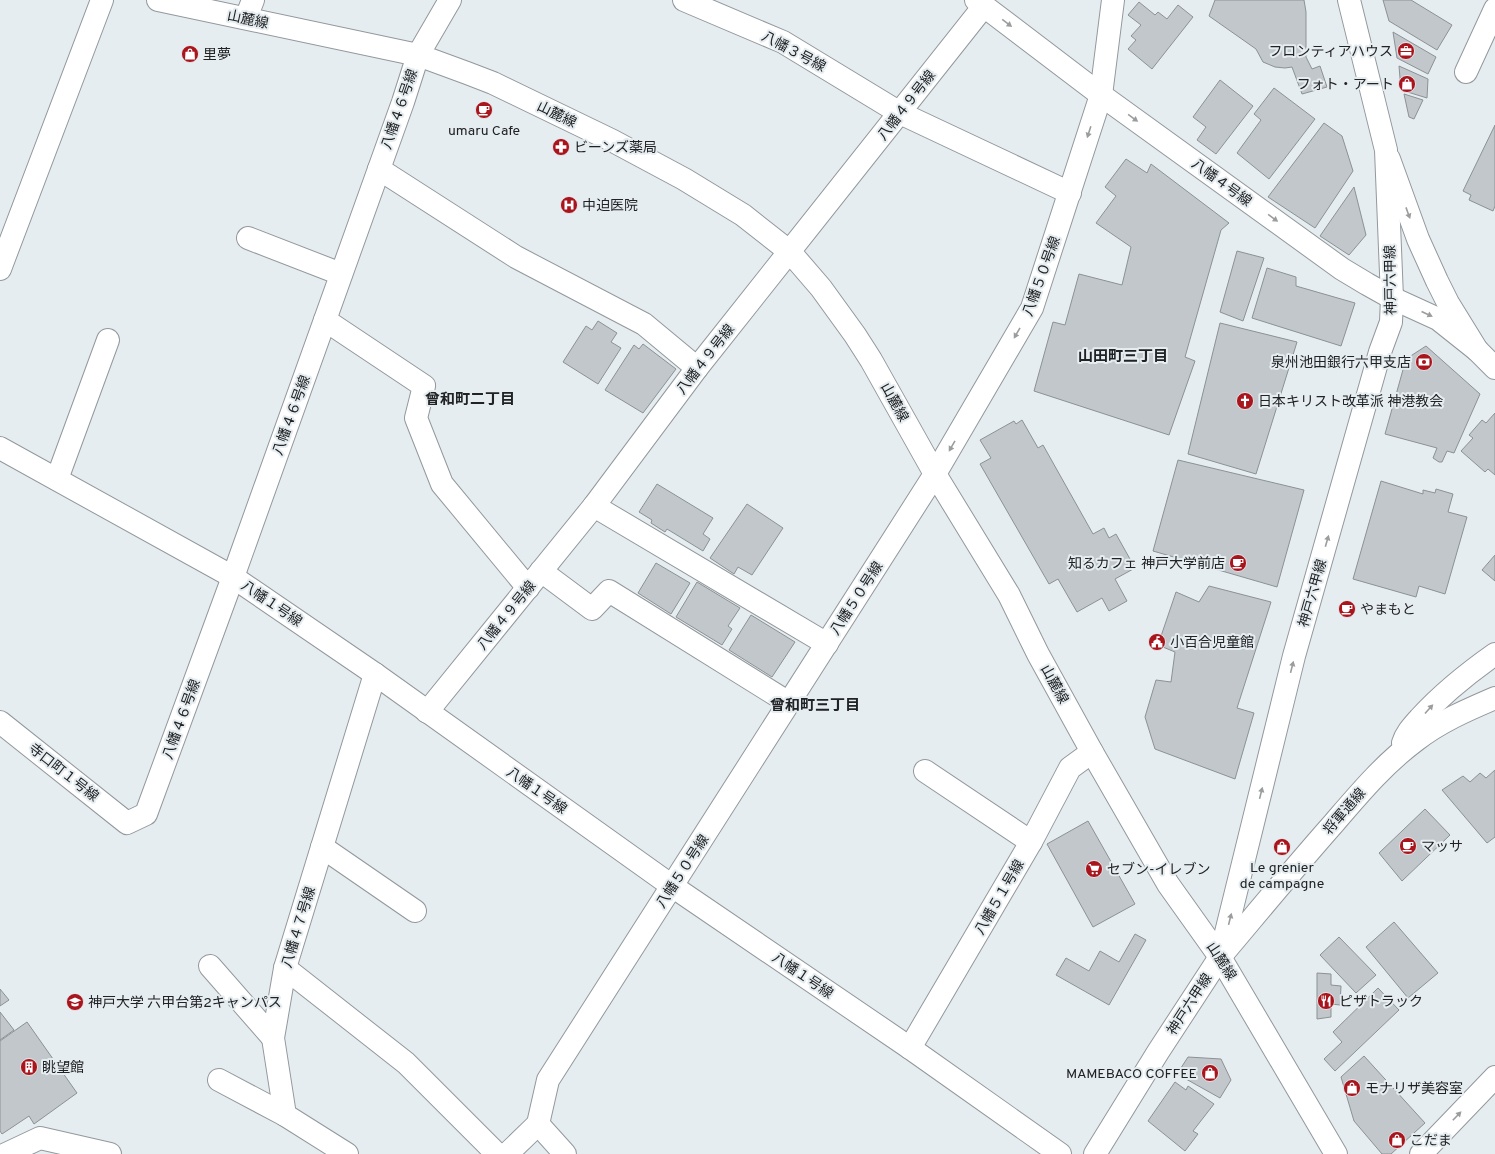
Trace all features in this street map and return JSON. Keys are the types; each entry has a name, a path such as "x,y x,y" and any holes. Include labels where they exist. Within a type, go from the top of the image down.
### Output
{"street":[{"path":"0,269 102,0"},
{"name":"山麓線","path":"158,0 250,9 418,55 493,83 613,141 684,179 743,215 790,252 821,288 871,360 935,474 1009,595 1038,654 1092,752 1168,884 1220,957 1336,1154"},
{"name":"八幡４６号線","path":"128,823 146,814 233,577 379,169 418,55 450,0"},
{"name":"八幡５０号線","path":"538,1124 548,1080 935,474 1032,308 1101,95 1113,0"},
{"name":"神戸六甲線","path":"1095,1154 1158,1052 1220,957 1294,656 1380,352 1390,322 1392,298 1386,150 1349,0"},
{"name":"八幡３号線","path":"691,1 783,42 900,113 1070,193"},
{"name":"八幡４号線","path":"980,3 1101,95 1342,268 1392,298 1438,319 1477,350 1495,368"},
{"name":"八幡４９号線","path":"427,712 594,506 696,368 900,113 980,3"},
{"path":"1466,72 1495,9"},
{"name":"八幡４号線","path":"1386,150 1408,214 1426,256 1448,303 1477,350"},
{"path":"379,169 516,257 644,324 696,368"},
{"path":"248,238 341,274"},
{"path":"325,320 424,386 416,418 442,484 535,580 592,609 609,591 789,703"},
{"path":"57,479 108,340"},
{"name":"八幡１号線","path":"0,448 233,577 375,674 672,886 910,1048 1060,1154"},
{"path":"594,506 827,644"},
{"path":"1401,752 1405,735 1436,701 1495,654"},
{"name":"八幡４７号線","path":"285,1115 273,1038 285,968 375,674"},
{"name":"将軍通線","path":"1220,957 1299,862 1371,780 1401,752 1415,740 1450,718 1492,704"},
{"name":"寺口町１号線","path":"0,722 128,823"},
{"name":"八幡５１号線","path":"910,1048 1031,842 1070,768 1092,752"},
{"path":"925,771 1031,842"},
{"path":"322,847 415,911"},
{"path":"210,966 273,1038"},
{"path":"285,968 406,1063 497,1154"},
{"path":"1420,1154 1495,1077"},
{"path":"219,1080 285,1115 347,1154"},
{"path":"507,1154 538,1124 565,1154"},
{"path":"6,1154 40,1138 110,1154"}],"building":[{"path":"1215,0 1304,0 1306,12 1306,57 1312,69 1320,66 1327,87 1302,94 1292,67 1275,67 1263,62 1256,49 1209,16"},
{"path":"1383,0 1411,0 1452,25 1437,50 1389,21"},
{"path":"1139,2 1155,15 1158,12 1167,19 1178,5 1193,17 1152,69 1128,49 1136,40 1131,36 1141,25 1128,15"},
{"path":"1393,32 1436,57 1428,74 1397,58"},
{"path":"1399,66 1428,79 1427,98 1401,90"},
{"path":"1220,80 1253,106 1216,154 1197,140 1206,127 1193,117"},
{"path":"1274,88 1315,119 1269,179 1237,153 1261,120 1254,114"},
{"path":"1404,94 1423,100 1414,119 1409,117"},
{"path":"1324,123 1342,136 1353,171 1315,228 1268,197"},
{"path":"1495,125 1495,206 1493,211 1469,200 1471,195 1463,191"},
{"path":"1126,159 1147,173 1151,164 1229,223 1221,230 1185,357 1195,361 1169,435 1034,391 1053,322 1065,325 1079,274 1122,285 1131,247 1096,223 1116,196 1105,187"},
{"path":"1354,187 1366,235 1349,255 1320,236"},
{"path":"1237,251 1264,258 1243,321 1220,312"},
{"path":"1267,268 1296,277 1296,286 1355,303 1341,346 1252,318"},
{"path":"598,321 617,333 611,342 621,348 598,384 563,362 586,326 592,330"},
{"path":"1220,323 1297,342 1256,474 1188,454"},
{"path":"643,344 676,369 643,413 605,390 634,345 639,349"},
{"path":"1426,346 1480,394 1454,453 1447,451 1442,462 1439,462 1433,458 1437,448 1385,434 1406,359"},
{"path":"1495,413 1495,475 1488,469 1485,472 1461,451 1473,438 1469,435 1482,420 1486,423"},
{"path":"1022,420 1038,448 1043,445 1093,534 1104,528 1109,538 1116,534 1135,568 1115,579 1127,601 1109,611 1102,598 1077,612 1058,579 1049,584 980,464 991,458 980,440 1014,421 1016,424"},
{"path":"1178,460 1304,490 1277,587 1153,551"},
{"path":"1381,481 1423,494 1423,490 1435,493 1436,489 1453,494 1448,512 1467,517 1445,594 1419,586 1416,597 1353,579"},
{"path":"657,484 713,518 703,534 710,539 703,551 667,529 665,532 651,523 652,520 639,512"},
{"path":"747,504 783,528 752,575 738,567 734,574 710,558"},
{"path":"1495,555 1495,581 1482,570"},
{"path":"656,563 690,583 671,614 638,593"},
{"path":"697,582 740,608 728,626 732,629 722,645 676,617"},
{"path":"1209,586 1271,602 1237,708 1254,713 1235,779 1155,749 1145,717 1156,680 1171,682 1175,652 1158,645 1176,592 1199,602"},
{"path":"751,615 795,642 772,677 729,650"},
{"path":"1495,770 1495,837 1487,843 1442,790 1463,776 1470,782 1480,773 1486,778"},
{"path":"1425,809 1450,835 1402,881 1379,853"},
{"path":"1088,821 1135,904 1093,927 1047,844"},
{"path":"1394,922 1438,973 1408,998 1366,947"},
{"path":"1135,934 1146,940 1109,1005 1056,975 1066,958 1089,971 1100,951 1119,962"},
{"path":"1339,937 1376,975 1356,993 1320,955"},
{"path":"1317,973 1331,974 1331,985 1341,986 1340,1005 1331,1004 1331,1017 1317,1019"},
{"path":"1378,988 1399,1010 1335,1071 1324,1059 1342,1042 1333,1032"},
{"path":"0,989 9,1000 0,1006"},
{"path":"0,1012 14,1030 0,1040"},
{"name":"眺望館","path":"27,1022 77,1093 34,1124 29,1116 2,1134 0,1131 0,1041"},
{"path":"1364,1056 1425,1123 1391,1154 1382,1154 1354,1121 1341,1077"},
{"path":"1188,1057 1221,1059 1231,1080 1220,1098 1177,1074"},
{"path":"1175,1082 1186,1090 1188,1086 1214,1104 1193,1131 1198,1134 1185,1151 1148,1121"}],"place":[{"name":"フロンティアハウス","path":"1406,51"},
{"name":"里夢","path":"190,54"},
{"name":"フォト・アート","path":"1407,84"},
{"name":"umaru Cafe","path":"484,110"},
{"name":"ビーンズ薬局","path":"561,147"},
{"name":"中迫医院","path":"569,205"},
{"name":"泉州池田銀行六甲支店","path":"1424,362"},
{"name":"日本キリスト改革派 神港教会","path":"1245,401"},
{"name":"知るカフェ 神戸大学前店","path":"1238,563"},
{"name":"やまもと","path":"1347,609"},
{"name":"小百合児童館","path":"1157,642"},
{"name":"マッサ","path":"1408,846"},
{"name":"Le grenier de campagne","path":"1282,847"},
{"name":"セブン-イレブン","path":"1094,869"},
{"name":"ピザトラック","path":"1326,1001"},
{"name":"神戸大学 六甲台第2キャンパス","path":"75,1002"},
{"name":"眺望館","path":"29,1067"},
{"name":"MAMEBACO COFFEE","path":"1210,1073"},
{"name":"モナリザ美容室","path":"1352,1088"},
{"name":"こだま","path":"1397,1140"}],"district":[{"name":"山田町三丁目","path":"1123,356"},
{"name":"曾和町二丁目","path":"470,399"},
{"name":"曾和町三丁目","path":"815,705"}]}
